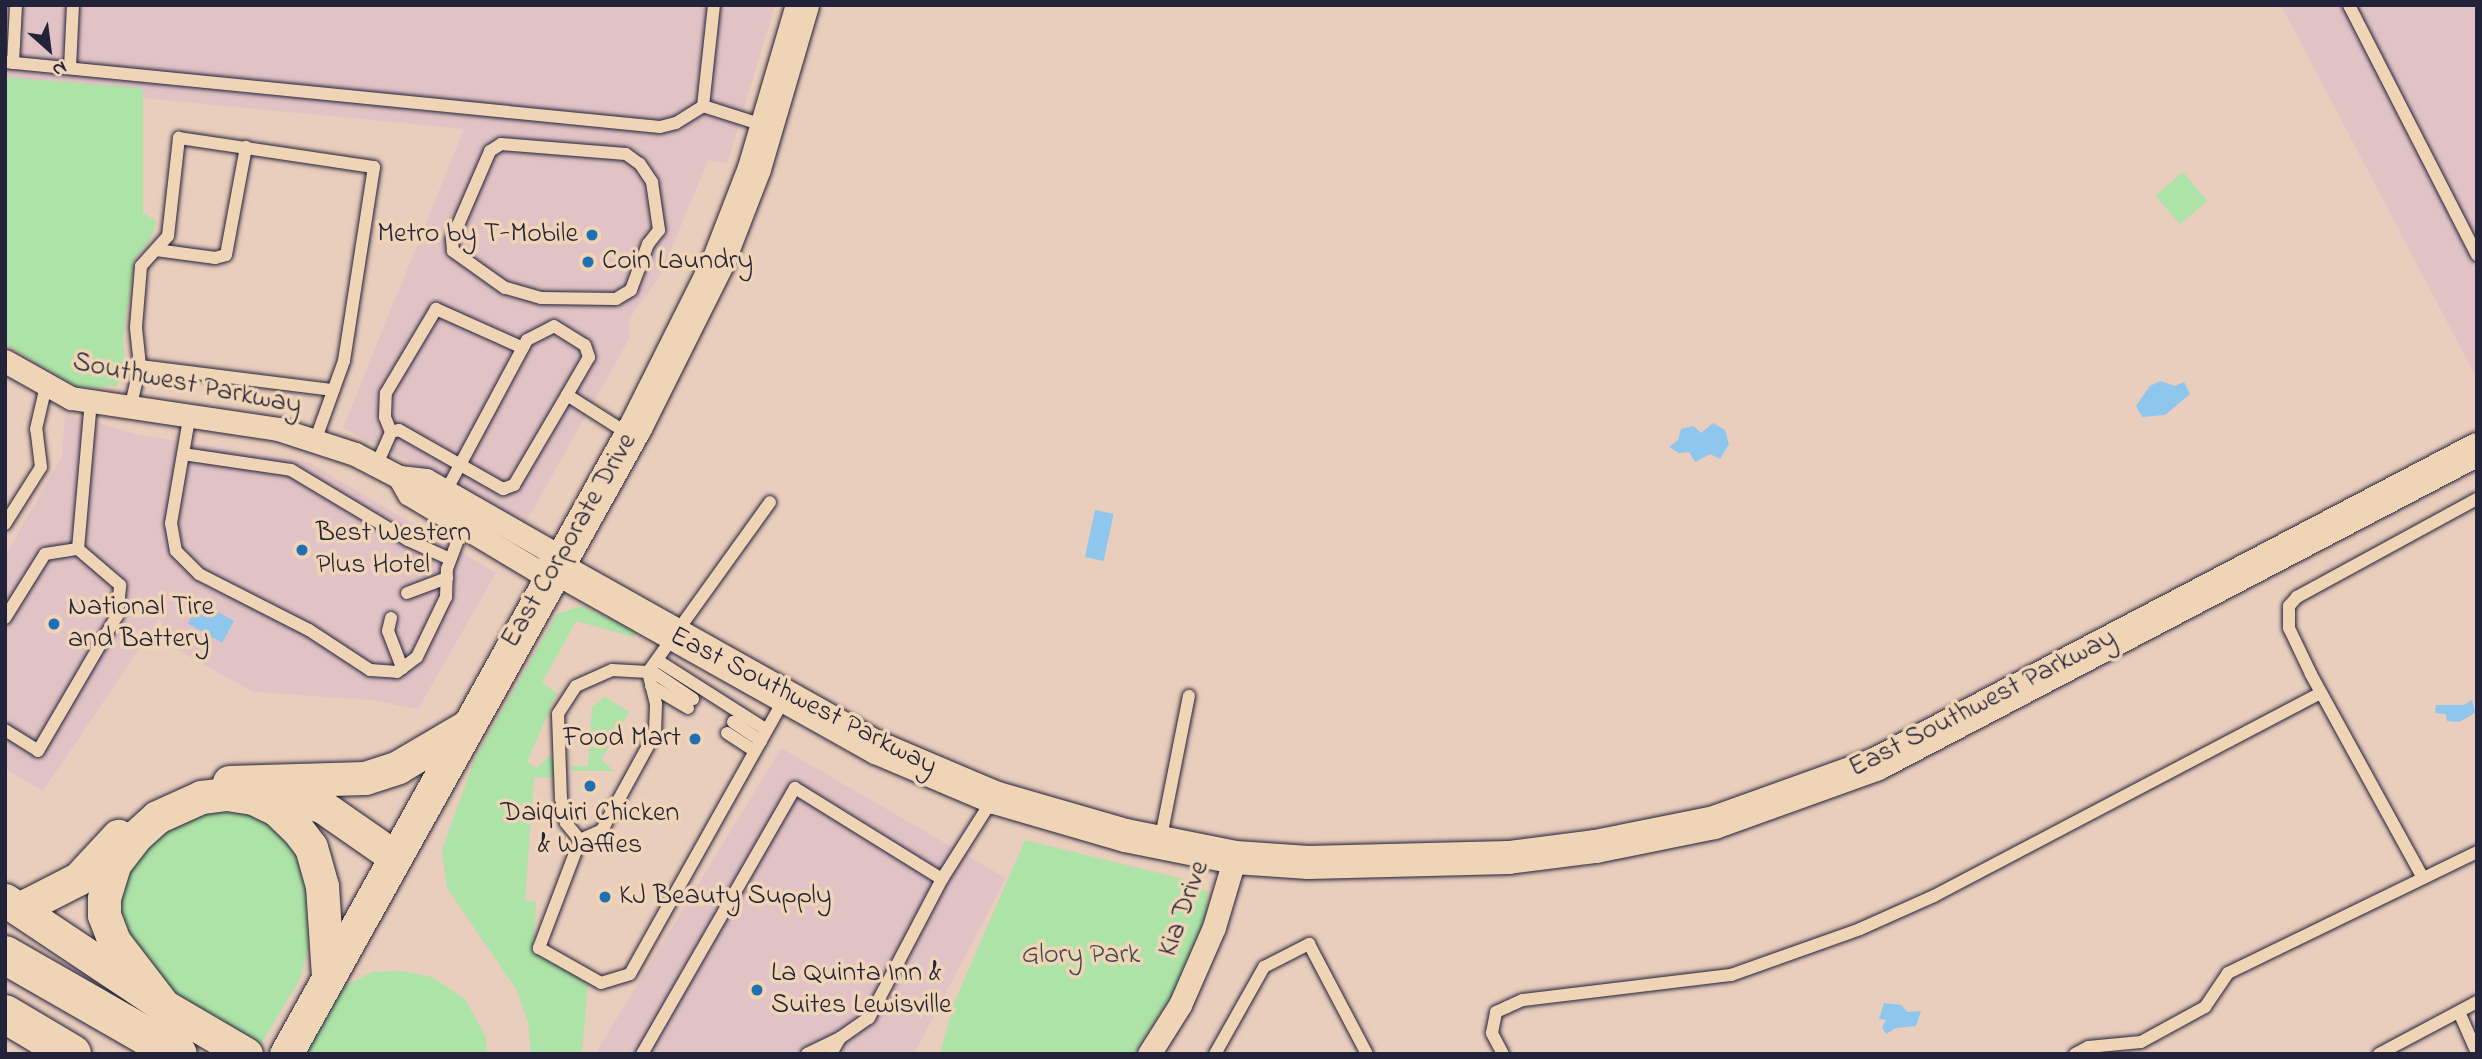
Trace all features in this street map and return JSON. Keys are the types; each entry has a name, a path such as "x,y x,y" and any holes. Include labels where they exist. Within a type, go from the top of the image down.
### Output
{"highway":[{"path":"5,955 178,1054"},
{"path":"5,1014 72,1054"}],"main road":[{"name":"East Corporate Drive","path":"286,1054 630,435 718,261 766,126 802,5"},
{"name":"East Southwest Parkway","path":"555,567 657,660 785,698 876,747 994,797 1160,842 1234,857 1308,862 1508,857 1595,846 1714,822 1875,764 2476,452"},
{"path":"12,905 78,879 130,823 170,794 208,785 381,774 466,727"},
{"path":"257,783 323,807 395,857"},
{"path":"164,1006 114,941 104,898 115,863 136,836 157,817 201,797 227,794 253,798 276,809 311,847 322,886 322,993"},
{"path":"12,905 164,1006 246,1054"}],"street":[{"name":"Southwest Parkway","path":"5,361 46,386 91,401 189,419 278,429 377,464 399,477 426,480 550,551 555,567 536,570 409,494 399,477"},
{"name":"Kia Drive","path":"1149,1054 1180,1005 1214,927 1234,857"}],"lane":[{"path":"16,5 9,62 660,127 676,123 703,106 766,126"},
{"path":"70,68 73,5"},
{"path":"703,106 714,5"},
{"path":"2348,5 2477,255"},
{"path":"130,409 140,366 136,327 141,266 168,236 179,138 374,167 344,361 315,441"},
{"path":"501,144 626,154 652,182 659,230 648,244 631,290 616,299 541,298 505,288 453,251 452,239 490,151 501,144"},
{"path":"156,250 215,258 226,255 246,147"},
{"path":"377,464 391,432 385,417 386,393 436,310 523,348"},
{"path":"391,432 400,430 460,465 503,489 514,485 589,357 584,345 554,326 523,348 460,465 446,491"},
{"path":"140,366 334,390"},
{"path":"5,524 41,467 36,429 46,386"},
{"path":"567,395 630,435"},
{"path":"78,549 91,401"},
{"path":"189,419 171,523 176,551 199,575 309,630 370,670 397,672 416,657 446,597 450,559 463,526"},
{"path":"183,454 291,470 408,540 450,559"},
{"path":"2423,878 2320,693 2289,628 2290,606 2297,597 2477,499"},
{"path":"771,502 657,660 652,686 655,733 602,830 580,840 539,948 601,983 630,974 785,698"},
{"path":"5,618 45,554 78,549 120,585 117,616 38,751 5,730"},
{"path":"407,593 447,578"},
{"path":"391,618 388,631 402,668"},
{"path":"652,686 690,703 657,660"},
{"path":"657,660 761,741"},
{"path":"580,840 566,823 561,798 558,714 576,686 612,670 657,660"},
{"path":"1503,1054 1492,1032 1496,1013 1507,1007 1523,1000 1731,975 1860,929 1958,884 2320,693"},
{"path":"1160,842 1189,696"},
{"path":"730,728 761,741"},
{"path":"642,1054 795,788 943,879"},
{"path":"807,1054 840,1038 869,1018 943,879 994,797"},
{"path":"2075,1054 2088,1047 2141,1042 2205,1007 2228,973 2477,852"},
{"path":"1215,1054 1264,967 1309,944 1367,1054"},
{"path":"2379,1054 2477,1002"},
{"path":"2459,1012 2477,1053"},
{"path":"831,1054 840,1038"}],"shaded area":[{"path":"5,5 775,5 727,164 708,160 661,274 629,319 629,339 526,522 343,428 464,129 5,85"},
{"path":"2281,5 2477,5 2477,379"},
{"path":"65,414 139,435 310,463 496,573 418,709 372,700 253,692 169,645 160,618 43,791 5,769 5,556 62,456"},
{"path":"781,748 1006,878 914,1054 595,1054"}],"green space":[{"path":"5,77 143,88 143,213 157,221 150,240 135,258 123,338 126,370 117,386 78,388 5,344"},
{"path":"2183,172 2207,201 2180,224 2155,195"},
{"path":"581,606 636,631 634,637 576,621 542,683 557,693 527,762 537,768 549,756 554,758 552,778 534,777 525,900 536,902 534,943 588,985 582,1054 531,1054 528,1022 516,989 447,888 442,850 475,758 557,614"},
{"path":"605,697 629,712 601,760 615,771 572,771 571,766 588,766 592,707"},
{"path":"202,803 260,809 303,860 311,901 308,949 300,979 260,1046 188,1007 118,933 119,880 152,836"},
{"name":"Glory Park","path":"1025,840 1183,879 1208,892 1207,913 1176,990 1133,1054 940,1054 954,1003"},
{"path":"403,971 432,977 465,999 486,1037 487,1054 299,1054 338,989 372,972"}],"water":[{"path":"2160,381 2175,386 2184,382 2190,394 2165,415 2142,417 2136,406 2150,386"},
{"path":"1713,423 1725,430 1729,444 1720,459 1710,454 1695,462 1689,452 1679,453 1669,447 1678,440 1681,429 1694,426 1701,433"},
{"path":"1095,510 1114,514 1104,561 1085,557"},
{"path":"200,602 234,621 222,643 188,624"},
{"path":"2472,700 2475,713 2459,722 2447,721 2446,714 2435,713 2436,705 2464,705"},
{"path":"1884,1003 1901,1005 1908,1012 1921,1011 1916,1026 1896,1028 1886,1034 1882,1027 1886,1020 1879,1019"}],"place":[{"name":"Metro by T-Mobile","path":"592,235"},
{"name":"Coin Laundry","path":"588,262"},
{"name":"Best Western Plus Hotel","path":"302,550"},
{"name":"National Tire and Battery","path":"54,624"},
{"name":"Food Mart","path":"695,739"},
{"name":"Daiquiri Chicken & Waffles","path":"590,786"},
{"name":"KJ Beauty Supply","path":"605,897"},
{"name":"La Quinta Inn & Suites Lewisville","path":"757,990"}]}
